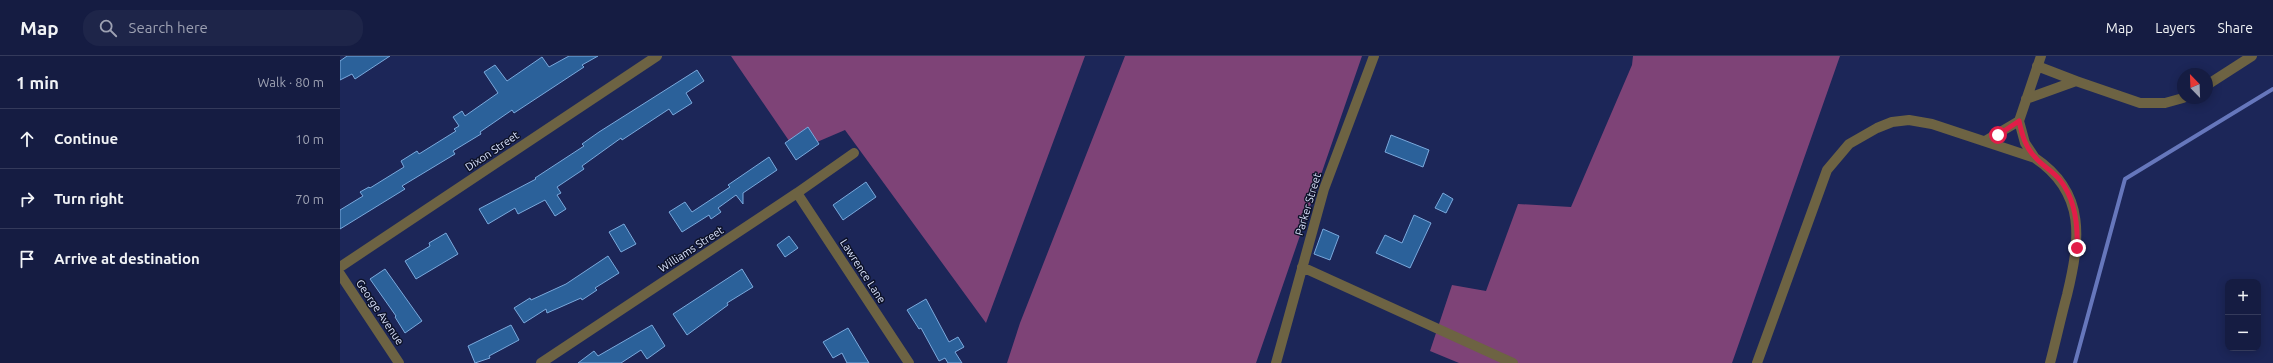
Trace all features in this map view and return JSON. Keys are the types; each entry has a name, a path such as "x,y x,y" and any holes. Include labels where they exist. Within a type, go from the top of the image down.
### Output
{"street":[{"name":"Dixon Street","path":"340,267 657,56"},
{"name":"Parker Street","path":"1276,363 1324,189 1374,56"},
{"path":"2213,81 2252,56"},
{"path":"2035,158 2025,143 2019,121 2039,61 2076,81 2140,103 2165,103 2177,100"},
{"path":"2026,99 2076,81"},
{"path":"1757,363 1827,170 1849,144 1877,128 1892,122 1909,120 1932,124 2035,158 2049,168 2061,182 2076,214 2078,232 2073,269 2050,363"},
{"path":"1985,141 2019,121"},
{"name":"Williams Street","path":"541,363 797,193 854,153"},
{"name":"Lawrence Lane","path":"797,193 909,363"},
{"path":"1302,266 1513,363"},
{"name":"George Avenue","path":"340,274 399,363"}],"shaded area":[{"path":"731,56 1085,56 986,323 845,130 796,151"},
{"path":"1125,56 1362,56 1256,363 1007,363 1020,323"},
{"path":"1633,56 1840,56 1732,363 1459,363 1430,351 1452,285 1486,291 1518,204 1571,207 1632,65"}],"building":[{"path":"347,56 390,56 355,79 352,74 340,80 340,61"},
{"path":"569,56 598,56 582,65 584,67 514,113 512,110 480,132 481,134 453,151 455,154 402,186 405,189 340,229 340,210 363,196 360,192 369,187 370,188 404,167 401,161 417,151 419,154 456,131 454,129 459,126 453,117 462,111 465,116 498,93 484,72 495,65 507,81 542,57 549,67"},
{"path":"697,70 704,81 686,93 692,103 673,115 669,109 622,140 621,138 582,166 584,169 557,187 561,193 557,195 566,209 555,216 545,200 518,214 515,208 488,224 479,209 536,179 535,178 584,146 582,144 599,132"},
{"path":"808,127 819,144 796,160 785,143"},
{"path":"1391,135 1429,150 1423,167 1385,152"},
{"path":"769,157 777,170 743,193 743,204 736,195 718,208 721,212 711,219 709,215 682,232 669,212 685,202 692,212 730,187 728,185"},
{"path":"866,182 876,197 843,220 833,205"},
{"path":"1443,193 1453,199 1446,213 1435,208"},
{"path":"1414,215 1431,223 1410,268 1376,253 1385,235 1402,243"},
{"path":"624,224 636,244 621,252 609,232"},
{"path":"1323,229 1339,236 1330,260 1314,254"},
{"path":"446,233 458,254 416,279 405,261 430,246 429,243"},
{"path":"789,236 798,248 785,257 777,245"},
{"path":"608,256 619,273 595,288 597,290 582,300 581,298 547,313 546,309 524,323 514,308 530,298 531,300 566,284"},
{"path":"385,269 422,321 405,333 395,317 396,316 370,279"},
{"path":"742,269 753,287 727,303 728,305 687,335 673,314"},
{"path":"926,299 949,342 958,337 964,347 955,352 962,363 948,363 945,358 939,361 921,328 919,329 907,310"},
{"path":"511,325 519,340 489,356 490,358 475,363 468,346"},
{"path":"652,325 665,346 647,359 641,350 621,363 578,363 594,351 598,356"},
{"path":"848,328 869,363 847,363 842,353 833,358 823,342"}],"waterway":[{"path":"2075,363 2125,179 2273,89"}],"route":[{"path":"1998,135 2019,121 2025,143 2035,158 2049,168 2061,182 2070,199 2076,214 2078,232 2077,248"}]}
